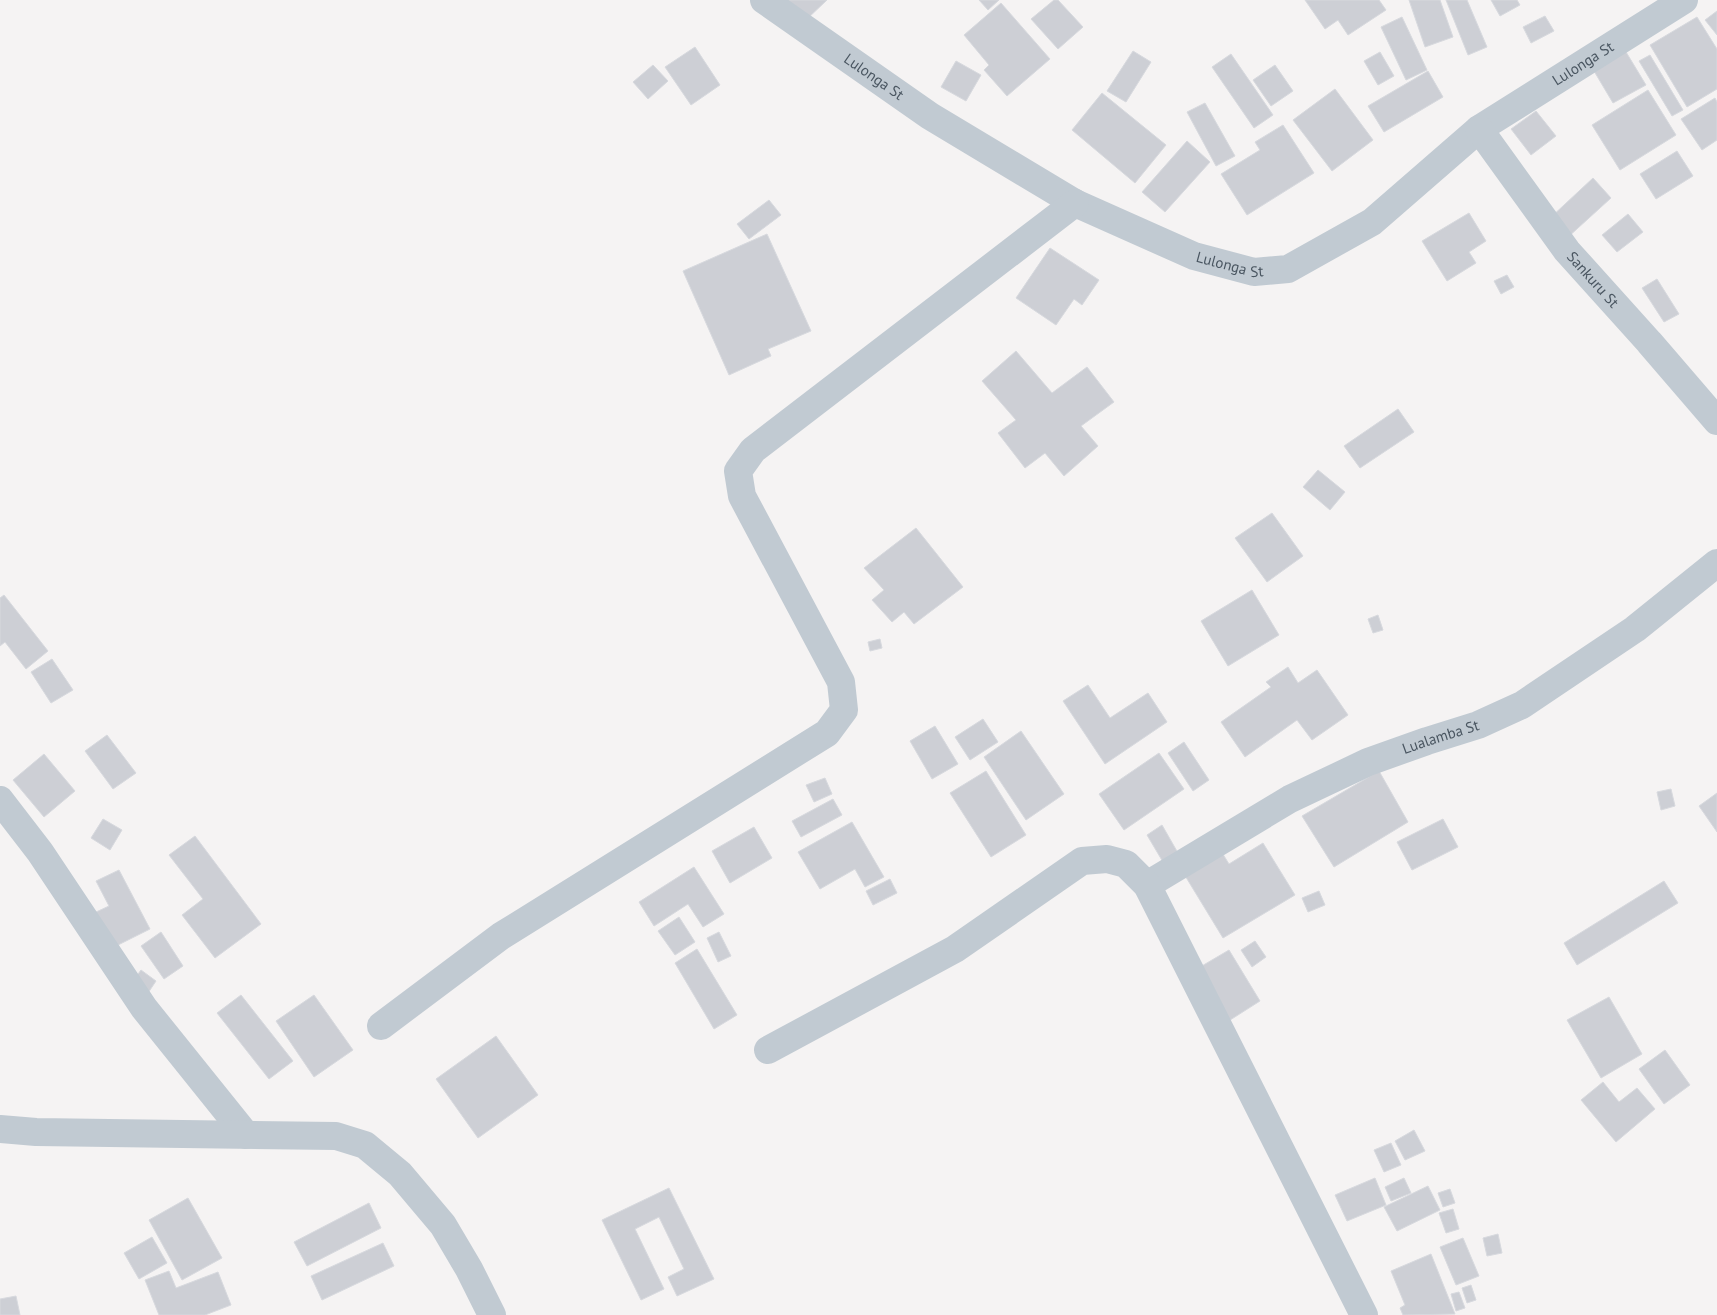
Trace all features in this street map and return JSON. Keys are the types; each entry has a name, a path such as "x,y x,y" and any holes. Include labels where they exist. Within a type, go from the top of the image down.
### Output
{"street":[{"name":"Lulonga St","path":"764,0 930,116 1075,203 1194,256 1254,272 1288,269 1372,222 1479,129 1684,0"},
{"name":"Sankuru St","path":"1479,129 1567,251 1717,421"},
{"path":"381,1026 501,936 827,733 844,710 841,682 742,496 738,471 753,450 1075,203"},
{"name":"Lualamba St","path":"1147,884 1299,794 1368,762 1478,725 1522,705 1636,629 1717,562"},
{"path":"0,800 40,852 144,1008 246,1135"},
{"path":"768,1050 956,949 1082,861 1107,858 1126,864 1147,884 1364,1315"},
{"path":"0,1129 36,1132 336,1136 365,1145 400,1174 442,1225 469,1270 492,1315"}],"building":[{"path":"786,0 827,0 806,20"},
{"path":"979,0 999,0 988,10"},
{"path":"1054,0 1058,0 1083,27 1058,49 1031,19"},
{"path":"1305,0 1379,0 1386,10 1348,35 1338,20 1325,29"},
{"path":"1409,0 1440,0 1453,37 1425,47"},
{"path":"1446,0 1467,0 1487,47 1468,55"},
{"path":"1491,0 1517,0 1520,5 1500,16"},
{"path":"1001,3 1050,59 1007,96 984,70 989,65 964,35"},
{"path":"1717,11 1717,35 1705,20"},
{"path":"1545,16 1554,31 1531,43 1523,27"},
{"path":"1402,17 1427,70 1406,80 1381,27"},
{"path":"1697,17 1717,49 1717,89 1687,107 1650,45"},
{"path":"695,47 720,85 691,105 665,67"},
{"path":"1623,47 1646,85 1613,103 1591,66"},
{"path":"1133,51 1151,62 1126,102 1107,91"},
{"path":"1380,52 1394,76 1378,85 1364,61"},
{"path":"1231,54 1273,115 1254,128 1212,67"},
{"path":"1650,55 1683,110 1672,116 1639,61"},
{"path":"956,61 981,75 966,101 941,87"},
{"path":"653,65 668,81 648,99 633,82"},
{"path":"1275,65 1293,91 1271,106 1253,80"},
{"path":"1428,71 1443,97 1384,132 1368,106"},
{"path":"1335,89 1373,140 1332,171 1293,120"},
{"path":"1648,90 1676,135 1620,170 1592,125"},
{"path":"1102,93 1166,145 1135,183 1072,130"},
{"path":"1715,98 1717,102 1717,140 1702,150 1681,119"},
{"path":"1205,103 1235,156 1216,166 1187,112"},
{"path":"1536,111 1556,136 1531,155 1511,129"},
{"path":"1283,125 1314,173 1247,215 1221,174 1260,150 1255,142"},
{"path":"1187,141 1210,162 1165,212 1142,192"},
{"path":"1677,151 1693,176 1656,199 1640,174"},
{"path":"1593,178 1611,198 1567,238 1549,219"},
{"path":"769,200 781,215 749,239 737,224"},
{"path":"1469,213 1486,241 1469,252 1476,263 1447,281 1422,241"},
{"path":"1628,214 1643,232 1617,252 1602,235"},
{"path":"767,234 811,331 768,349 771,356 729,375 683,271"},
{"path":"1050,248 1099,280 1082,305 1074,299 1056,325 1016,298"},
{"path":"1507,275 1514,287 1501,294 1494,281"},
{"path":"1657,279 1679,314 1664,322 1642,288"},
{"path":"1016,351 1052,393 1087,367 1114,402 1081,426 1098,446 1064,476 1045,453 1025,468 998,433 1016,420 982,381"},
{"path":"1398,409 1414,432 1360,468 1344,446"},
{"path":"1318,470 1345,492 1330,510 1303,487"},
{"path":"1272,513 1303,556 1267,582 1235,538"},
{"path":"916,528 963,587 914,624 904,612 892,622 872,600 884,590 864,568"},
{"path":"1252,590 1279,635 1228,666 1201,621"},
{"path":"4,595 48,651 26,669 5,642 0,646 0,598"},
{"path":"1378,615 1383,630 1373,633 1368,619"},
{"path":"880,639 882,648 870,651 868,642"},
{"path":"52,659 73,690 51,703 31,672"},
{"path":"1288,667 1298,683 1317,670 1348,715 1312,740 1297,720 1245,757 1221,722 1271,687 1266,682"},
{"path":"1088,685 1110,718 1148,693 1167,722 1105,764 1063,701"},
{"path":"983,719 998,742 970,760 955,737"},
{"path":"935,726 958,764 932,779 910,741"},
{"path":"1021,731 1064,794 1026,820 984,757"},
{"path":"107,735 136,773 113,789 85,751"},
{"path":"1184,742 1209,780 1193,791 1168,753"},
{"path":"1159,753 1184,789 1124,830 1099,794"},
{"path":"44,754 75,791 44,817 13,780"},
{"path":"986,771 1026,835 991,857 950,793"},
{"path":"1379,771 1408,822 1334,867 1302,816"},
{"path":"825,778 832,794 814,802 806,785"},
{"path":"1671,789 1675,806 1661,810 1657,792"},
{"path":"1717,793 1717,832 1699,806"},
{"path":"833,799 842,815 801,837 792,821"},
{"path":"103,819 122,830 110,850 91,838"},
{"path":"1443,819 1458,847 1412,870 1397,842"},
{"path":"852,822 884,877 865,887 855,869 820,889 798,852"},
{"path":"1162,825 1178,853 1163,862 1147,835"},
{"path":"754,827 772,858 730,883 712,851"},
{"path":"195,836 261,924 215,958 182,915 203,899 169,855"},
{"path":"1263,843 1295,895 1223,938 1184,874 1221,851 1229,864"},
{"path":"694,867 724,914 703,927 688,904 654,926 639,902"},
{"path":"119,870 150,929 112,948 94,913 109,906 96,881"},
{"path":"890,879 897,893 873,905 866,891"},
{"path":"1664,881 1678,903 1577,965 1564,943"},
{"path":"1319,891 1325,905 1308,912 1302,898"},
{"path":"679,917 695,942 675,955 658,931"},
{"path":"161,932 183,966 164,979 141,946"},
{"path":"719,932 731,956 718,962 707,938"},
{"path":"1255,941 1266,957 1252,967 1241,950"},
{"path":"697,949 737,1015 714,1029 675,963"},
{"path":"1229,950 1260,1001 1227,1022 1195,970"},
{"path":"141,970 156,981 146,996 130,985"},
{"path":"241,995 293,1061 269,1079 217,1013"},
{"path":"314,995 353,1050 314,1077 276,1021"},
{"path":"1609,997 1642,1054 1601,1078 1567,1020"},
{"path":"496,1036 538,1095 478,1138 436,1079"},
{"path":"1665,1050 1690,1085 1664,1104 1639,1069"},
{"path":"1603,1082 1619,1102 1637,1088 1655,1109 1616,1142 1581,1100"},
{"path":"1414,1130 1425,1151 1405,1160 1395,1141"},
{"path":"1391,1143 1401,1165 1384,1172 1374,1150"},
{"path":"1375,1178 1386,1205 1347,1221 1335,1195"},
{"path":"1404,1178 1411,1193 1391,1201 1385,1187"},
{"path":"1428,1186 1440,1210 1397,1231 1384,1207"},
{"path":"669,1188 714,1279 677,1296 668,1277 684,1269 659,1217 635,1229 664,1289 641,1300 602,1220"},
{"path":"1450,1189 1455,1203 1443,1207 1438,1193"},
{"path":"188,1198 222,1258 182,1280 149,1220"},
{"path":"369,1203 381,1228 307,1266 294,1242"},
{"path":"1453,1209 1459,1229 1446,1233 1439,1213"},
{"path":"1498,1234 1502,1253 1487,1256 1483,1238"},
{"path":"152,1237 167,1263 139,1279 124,1253"},
{"path":"1463,1238 1479,1276 1456,1285 1440,1247"},
{"path":"383,1243 394,1266 322,1300 311,1276"},
{"path":"1431,1254 1455,1314 1403,1315 1400,1308 1405,1305 1391,1271"},
{"path":"169,1271 176,1288 218,1272 231,1305 205,1315 159,1315 145,1280"},
{"path":"1471,1285 1476,1300 1467,1303 1462,1288"},
{"path":"1459,1292 1465,1308 1456,1311 1451,1294"},
{"path":"16,1296 20,1315 0,1315 0,1299"}]}
